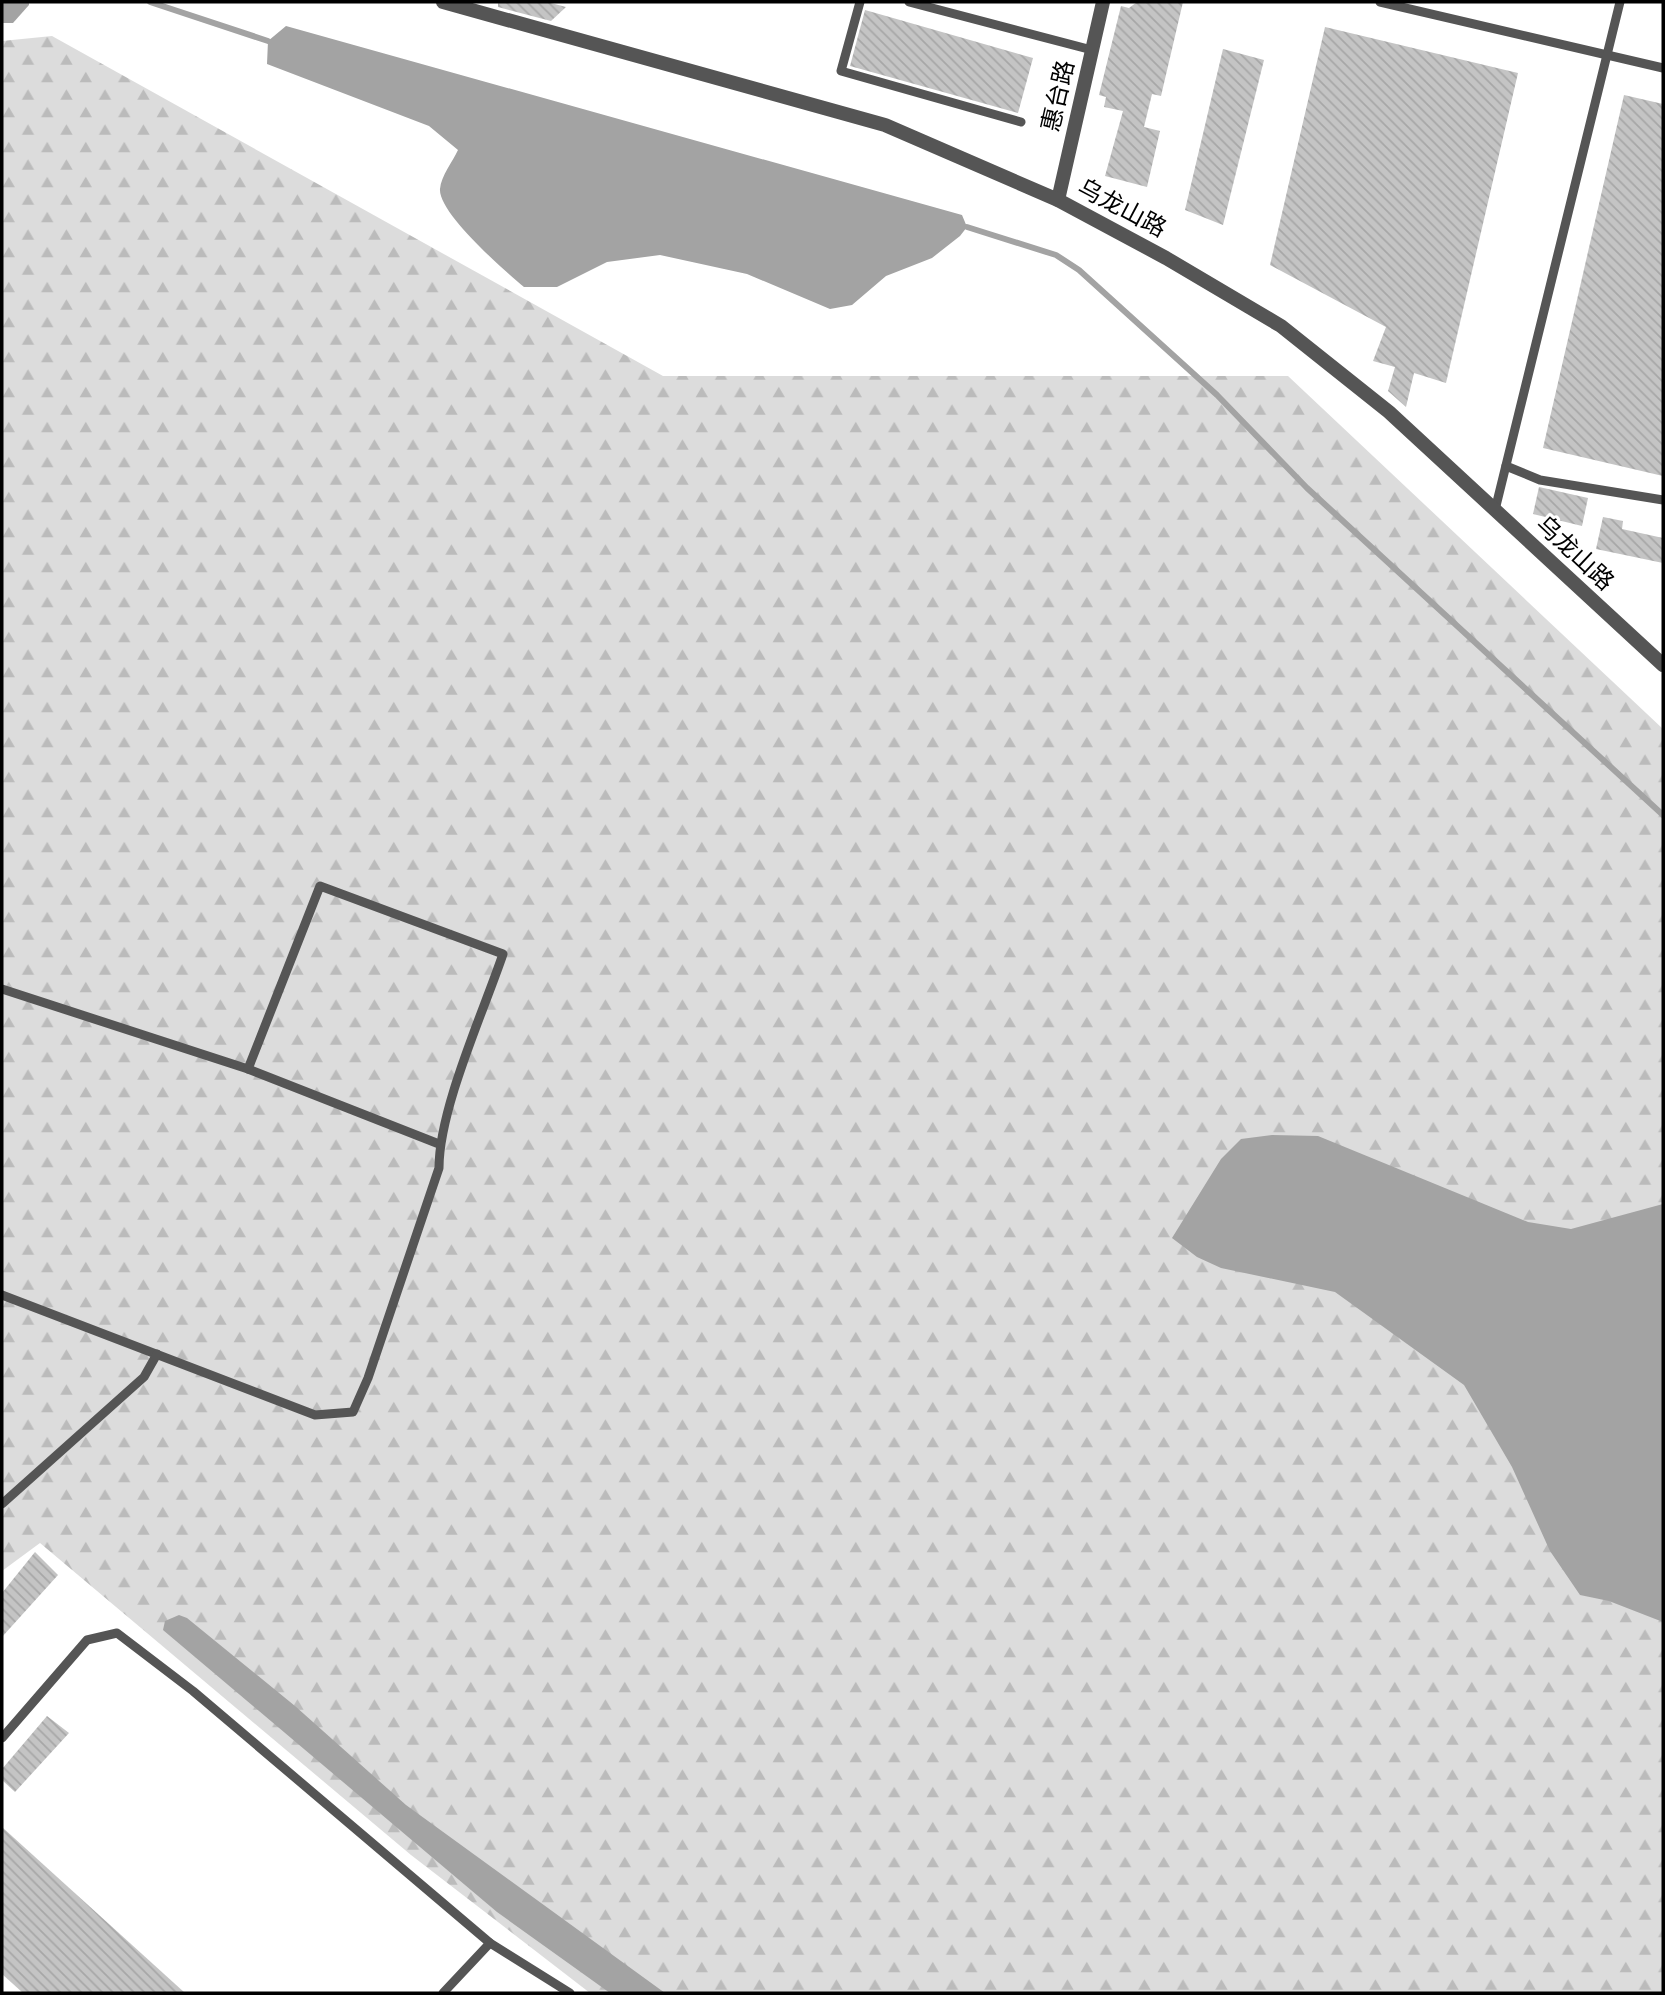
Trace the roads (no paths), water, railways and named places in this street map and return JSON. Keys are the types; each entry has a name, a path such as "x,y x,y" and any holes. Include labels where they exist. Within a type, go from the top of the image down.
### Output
{"street":[{"name":"乌龙山路","path":"443,2 884,125 1058,200 1166,258 1281,326 1389,412 1663,665"},
{"name":"惠台路","path":"1058,200 1103,2"}],"lane":[{"path":"860,2 841,71 1021,122"},
{"path":"909,2 1092,50"},
{"path":"1380,2 1663,68"},
{"path":"1495,510 1620,2"},
{"path":"1506,466 1540,480 1663,500"},
{"path":"2,1295 315,1415 353,1412 368,1378 439,1168 439,1144 503,954 320,886 248,1069"},
{"path":"2,989 248,1069 439,1144"},
{"path":"2,1504 144,1377 156,1354"},
{"path":"2,1738 88,1640 117,1633 193,1692 490,1943 570,1993"},
{"path":"443,1993 490,1943"}],"waterway":[{"path":"150,2 268,41"},
{"path":"967,227 1056,255 1079,270 1217,395 1307,488 1663,815"}]}
